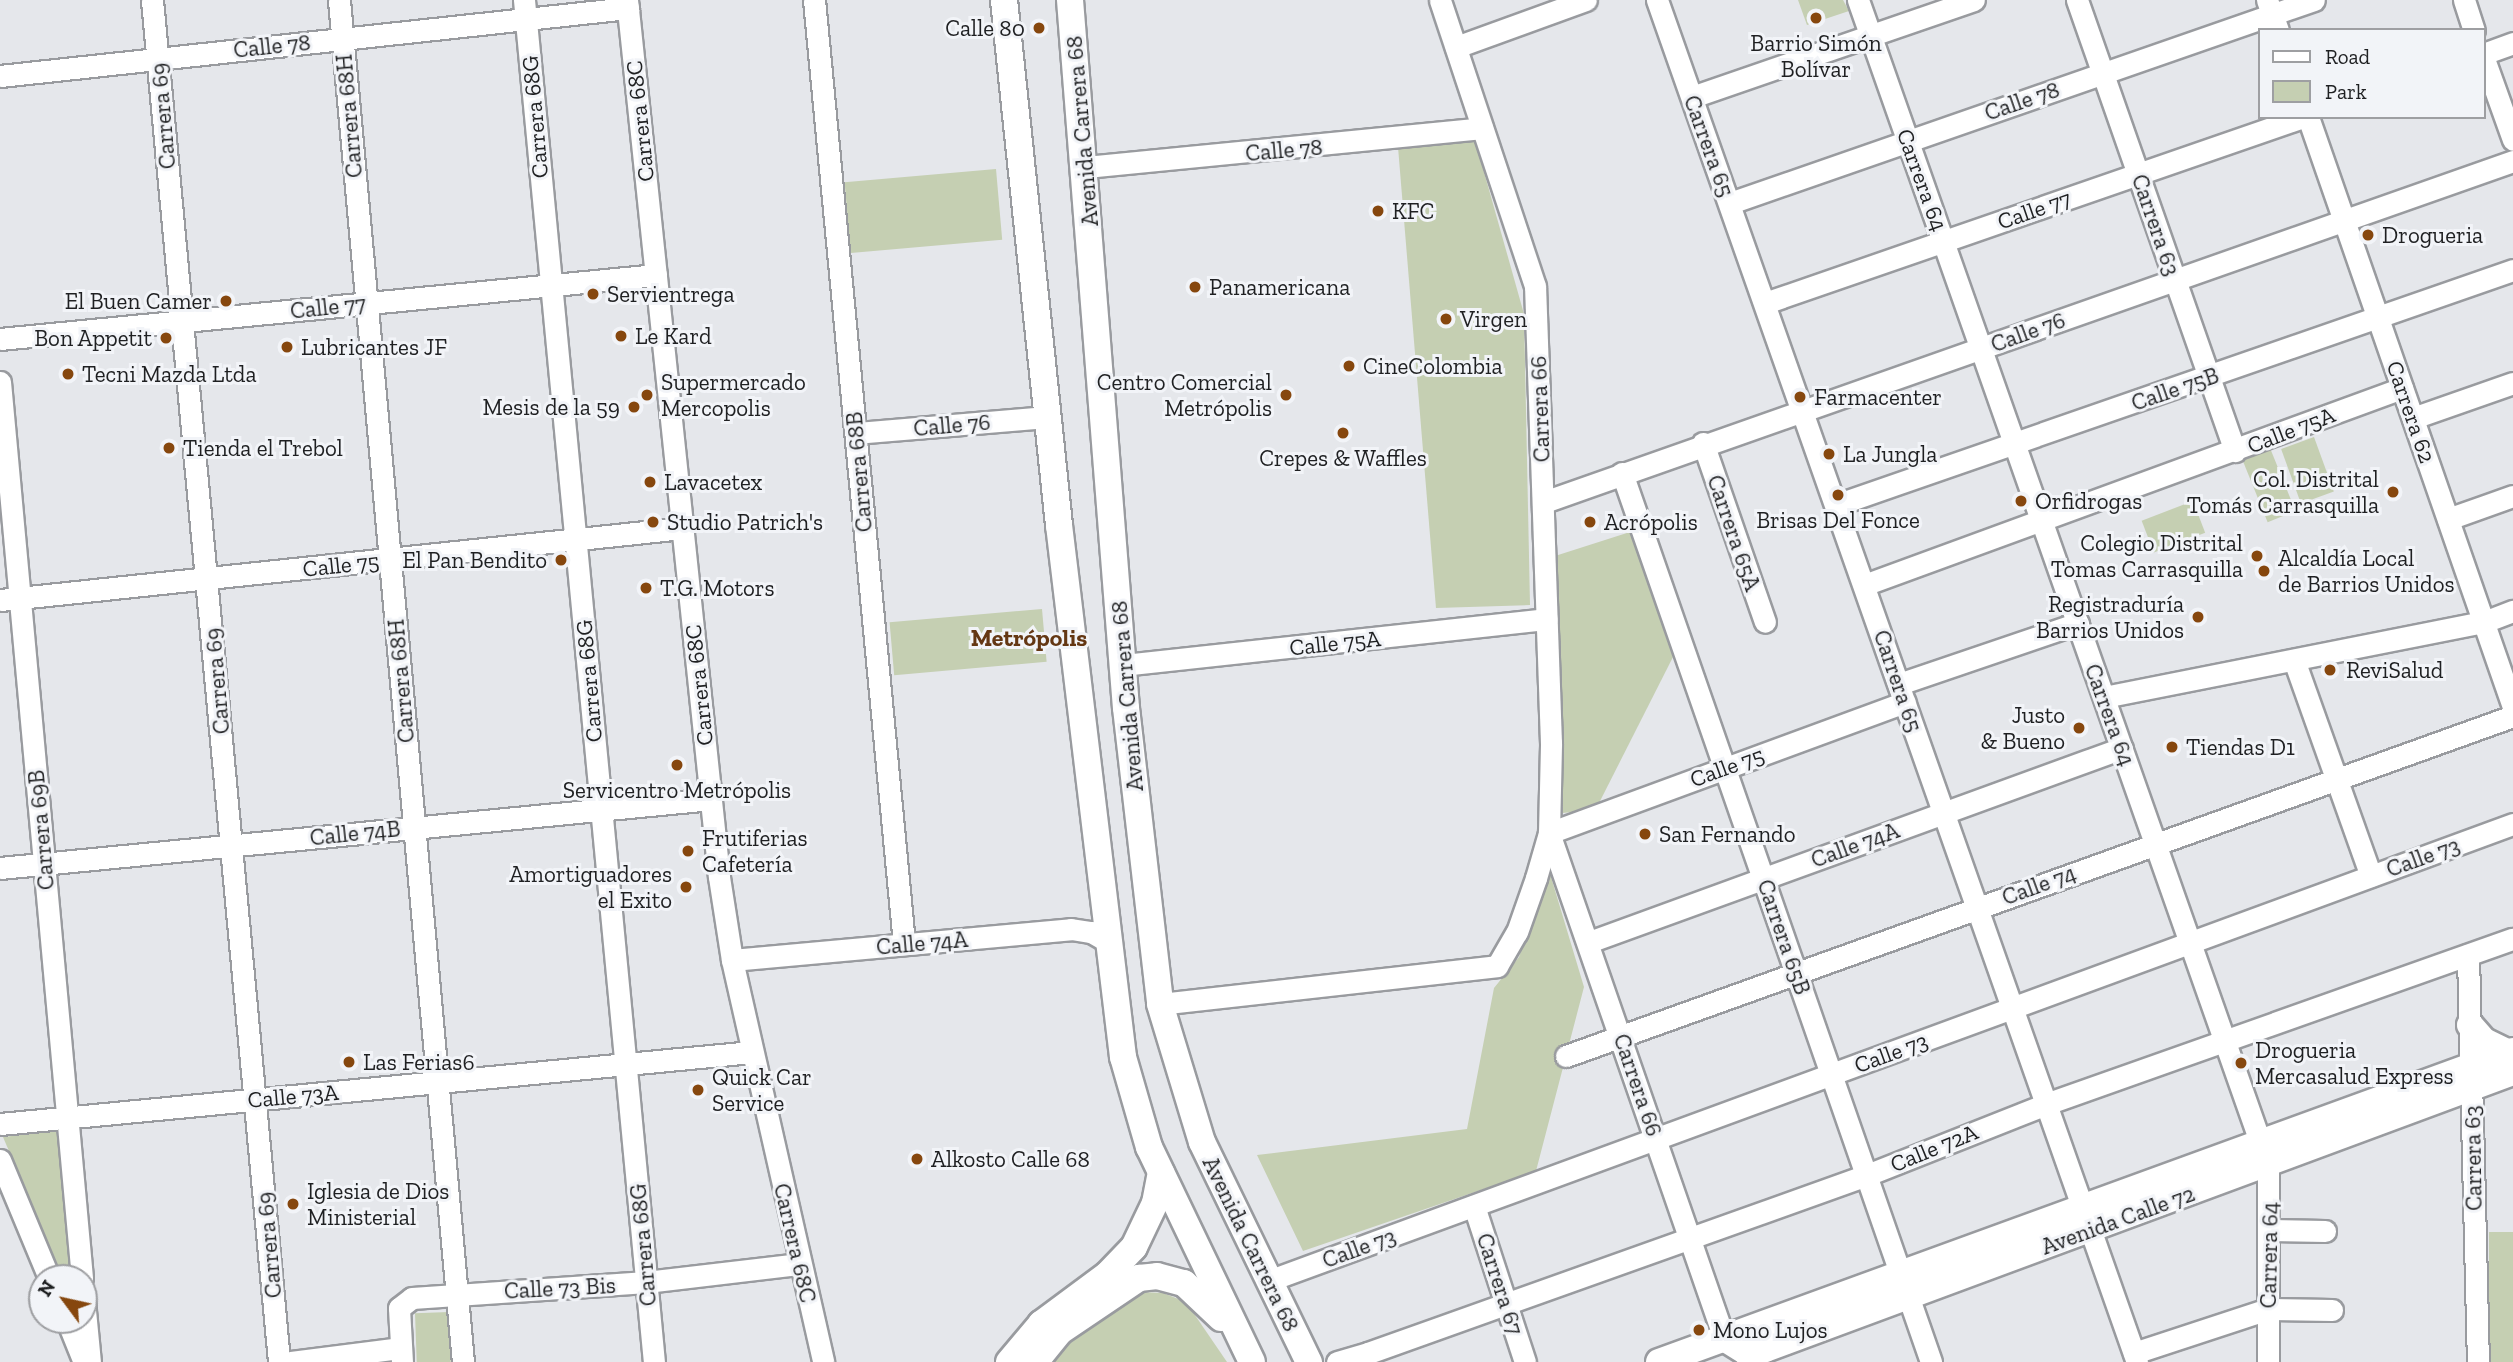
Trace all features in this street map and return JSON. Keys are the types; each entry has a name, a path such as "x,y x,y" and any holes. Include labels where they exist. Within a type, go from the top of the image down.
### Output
{"main road":[{"name":"Avenida Carrera 68","path":"1004,0 1108,943 1128,1080 1161,1173 1252,1362"},
{"name":"Avenida Carrera 68","path":"1070,0 1086,167 1123,665 1160,1004 1193,1119 1268,1281 1309,1362"},
{"path":"2470,1025 2484,1041 2512,1059"},
{"name":"Avenida Calle 72","path":"1659,1362 1720,1350 1905,1285 2265,1155 2512,1059"},
{"path":"1009,1362 1041,1324 1108,1274 1134,1247 1155,1203 1161,1173"},
{"path":"1035,1362 1059,1332 1123,1286 1157,1276 1193,1289 1240,1338"}],"street":[{"name":"Carrera 69","path":"152,0 233,845 279,1362"},
{"name":"Carrera 68H","path":"339,0 463,1362"},
{"name":"Carrera 68B","path":"814,0 904,944"},
{"name":"Carrera 66","path":"1160,1004 1497,966 1517,932 1549,833 1547,619 1535,286 1440,0"},
{"path":"1456,47 1586,0"},
{"name":"Carrera 65","path":"1657,0 2135,1358"},
{"name":"Carrera 64","path":"1858,0 2265,1155 2270,1230 2268,1362"},
{"path":"1692,97 1974,0"},
{"name":"Carrera 63","path":"2077,0 2235,451"},
{"name":"Calle 78","path":"1730,203 2314,0"},
{"path":"2463,0 2473,28"},
{"name":"Calle 78","path":"0,76 342,39 525,9 628,4"},
{"name":"Carrera 68C","path":"628,4 711,799 732,960 823,1362"},
{"name":"Carrera 68G","path":"525,9 654,1362"},
{"path":"2485,54 2513,43"},
{"path":"2485,61 2513,140"},
{"name":"Calle 77","path":"1765,303 2296,119"},
{"name":"Carrera 62","path":"2309,119 2513,707"},
{"name":"Calle 78","path":"1086,167 1321,147 1482,128"},
{"name":"Calle 76","path":"1544,502 1703,443 1982,349 2513,161"},
{"name":"Calle 75B","path":"1836,505 2210,378 2513,270"},
{"name":"Calle 77","path":"0,339 656,275"},
{"name":"Carrera 69B","path":"0,382 10,599 44,864 81,1264"},
{"path":"2413,418 2513,383"},
{"name":"Calle 75A","path":"1864,585 2043,523 2402,388"},
{"name":"Calle 76","path":"856,433 1048,417"},
{"name":"Carrera 65A","path":"1703,443 1765,622"},
{"name":"Carrera 65B","path":"1622,473 1931,1362"},
{"path":"2448,519 2513,496"},
{"name":"Calle 75","path":"10,599 683,528"},
{"path":"2104,697 2484,622 2513,611"},
{"name":"Calle 75A","path":"1123,665 1547,619"},
{"name":"Calle 75","path":"1549,833 1725,768 1902,693 2078,623"},
{"path":"2294,660 2371,876"},
{"name":"Calle 74","path":"1566,1056 1622,1039 1796,972 2156,841 2513,716"},
{"name":"Calle 74A","path":"1589,942 2122,748"},
{"name":"Calle 74B","path":"0,868 711,799"},
{"name":"Calle 73","path":"1268,1281 2513,824"},
{"name":"Carrera 66","path":"1549,833 1690,1239 1720,1350"},
{"name":"Calle 74A","path":"732,960 1071,929 1096,934 1108,943"},
{"name":"Calle 72A","path":"1337,1362 1363,1357 1506,1303 1867,1175 2046,1104 2513,939"},
{"name":"Carrera 63","path":"2468,955 2479,1362"},
{"name":"Calle 73A","path":"0,1124 752,1052"},
{"path":"0,1160 43,1264"},
{"name":"Carrera 67","path":"1474,1206 1525,1362"},
{"path":"2270,1230 2325,1231"},
{"name":"Calle 73 Bis","path":"402,1355 399,1308 403,1301 457,1294 646,1282 800,1264"},
{"path":"2135,1358 2268,1309 2332,1310"},
{"path":"72,1334 84,1362"},
{"path":"87,1334 90,1362"},
{"path":"291,1362 402,1355"}],"green space":[{"name":"Barrio Simón Bolívar","path":"1798,0 1843,0 1849,11 1807,25"},
{"path":"1475,140 1524,314 1530,605 1436,608 1398,147"},
{"path":"996,169 1002,240 851,253 845,182"},
{"path":"2314,437 2334,492 2301,503 2281,449"},
{"path":"2270,448 2295,511 2268,522 2242,459"},
{"path":"2193,501 2205,533 2154,552 2142,521"},
{"path":"1630,532 1673,657 1596,809 1563,813 1555,556"},
{"path":"1042,609 1047,662 894,675 890,622"},
{"path":"1548,867 1584,987 1536,1171 1303,1251 1257,1155 1467,1129 1494,988 1519,957"},
{"path":"63,1130 75,1264 57,1264 3,1137"},
{"path":"2489,1232 2513,1232 2513,1362 2489,1362"},
{"path":"1141,1292 1163,1293 1186,1302 1227,1362 1045,1362 1068,1339"},
{"path":"449,1312 451,1362 417,1362 415,1313"}],"place":[{"name":"Barrio Simón Bolívar","path":"1816,18"},
{"name":"Calle 80","path":"1039,28"},
{"name":"KFC","path":"1378,211"},
{"name":"Drogueria","path":"2368,235"},
{"name":"Panamericana","path":"1195,287"},
{"name":"Servientrega","path":"593,294"},
{"name":"El Buen Camer","path":"226,301"},
{"name":"Virgen","path":"1446,319"},
{"name":"Le Kard","path":"621,336"},
{"name":"Bon Appetit","path":"166,338"},
{"name":"Lubricantes JF","path":"287,347"},
{"name":"CineColombia","path":"1349,366"},
{"name":"Tecni Mazda Ltda","path":"68,374"},
{"name":"Supermercado Mercopolis","path":"647,395"},
{"name":"Centro Comercial Metrópolis","path":"1286,395"},
{"name":"Farmacenter","path":"1800,397"},
{"name":"Mesis de la 59","path":"634,407"},
{"name":"Crepes & Waffles","path":"1343,433"},
{"name":"Tienda el Trebol","path":"169,448"},
{"name":"La Jungla","path":"1829,454"},
{"name":"Lavacetex","path":"650,482"},
{"name":"Col. Distrital Tomás Carrasquilla","path":"2393,492"},
{"name":"Brisas Del Fonce","path":"1838,495"},
{"name":"Orfidrogas","path":"2021,501"},
{"name":"Studio Patrich's","path":"653,522"},
{"name":"Acrópolis","path":"1590,522"},
{"name":"Colegio Distrital Tomas Carrasquilla","path":"2257,556"},
{"name":"El Pan Bendito","path":"561,560"},
{"name":"Alcaldía Local de Barrios Unidos","path":"2264,571"},
{"name":"T.G. Motors","path":"646,588"},
{"name":"Registraduría Barrios Unidos","path":"2198,617"},
{"name":"ReviSalud","path":"2330,670"},
{"name":"Justo & Bueno","path":"2079,728"},
{"name":"Tiendas D1","path":"2172,747"},
{"name":"Servicentro Metrópolis","path":"677,765"},
{"name":"San Fernando","path":"1645,834"},
{"name":"Frutiferias Cafetería","path":"688,851"},
{"name":"Amortiguadores el Exito","path":"686,887"},
{"name":"Las Ferias6","path":"349,1062"},
{"name":"Drogueria Mercasalud Express","path":"2241,1063"},
{"name":"Quick Car Service","path":"698,1090"},
{"name":"Alkosto Calle 68","path":"917,1159"},
{"name":"Iglesia de Dios Ministerial","path":"293,1204"},
{"name":"Mono Lujos","path":"1699,1330"}],"district":[{"name":"Metrópolis","path":"1029,638"}]}
